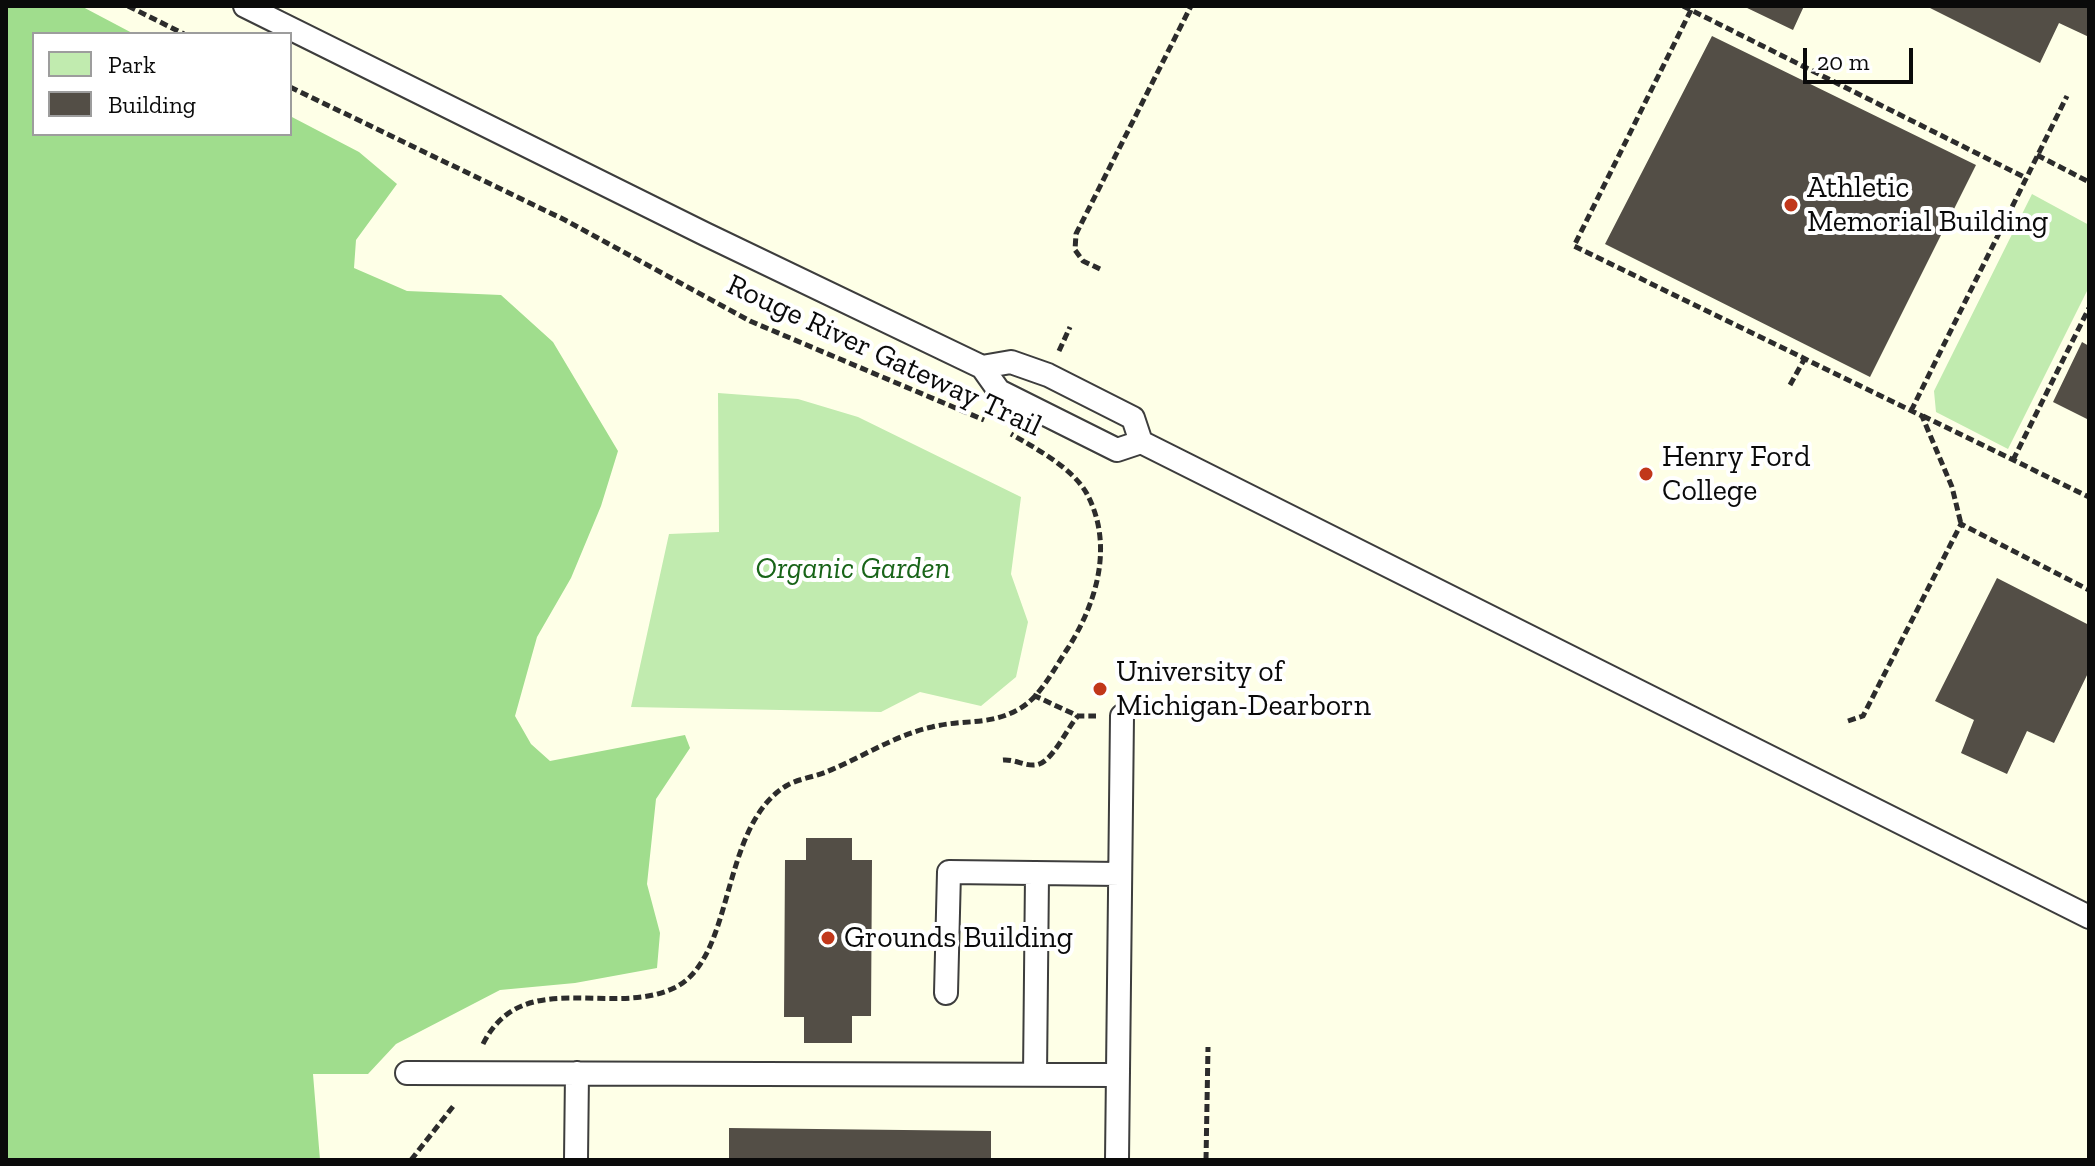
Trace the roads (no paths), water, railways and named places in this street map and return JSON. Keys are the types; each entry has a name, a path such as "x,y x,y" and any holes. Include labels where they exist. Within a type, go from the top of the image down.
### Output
{"lane":[{"path":"245,6 982,367 999,391 1117,450 1141,442"},
{"path":"982,367 1011,362 1048,375 1133,418 1141,442 2089,917"},
{"path":"1117,1160 1122,716"},
{"path":"946,993 949,872 1120,874"},
{"path":"1035,1075 1037,875"},
{"path":"407,1073 1118,1075"},
{"path":"576,1160 577,1073"}],"place":[{"name":"Athletic Memorial Building","path":"1791,205"},
{"name":"Henry Ford College","path":"1646,474"},
{"name":"University of Michigan-Dearborn","path":"1100,689"},
{"name":"Grounds Building","path":"828,938"}],"park label":[{"name":"Organic Garden","path":"853,569"}]}
